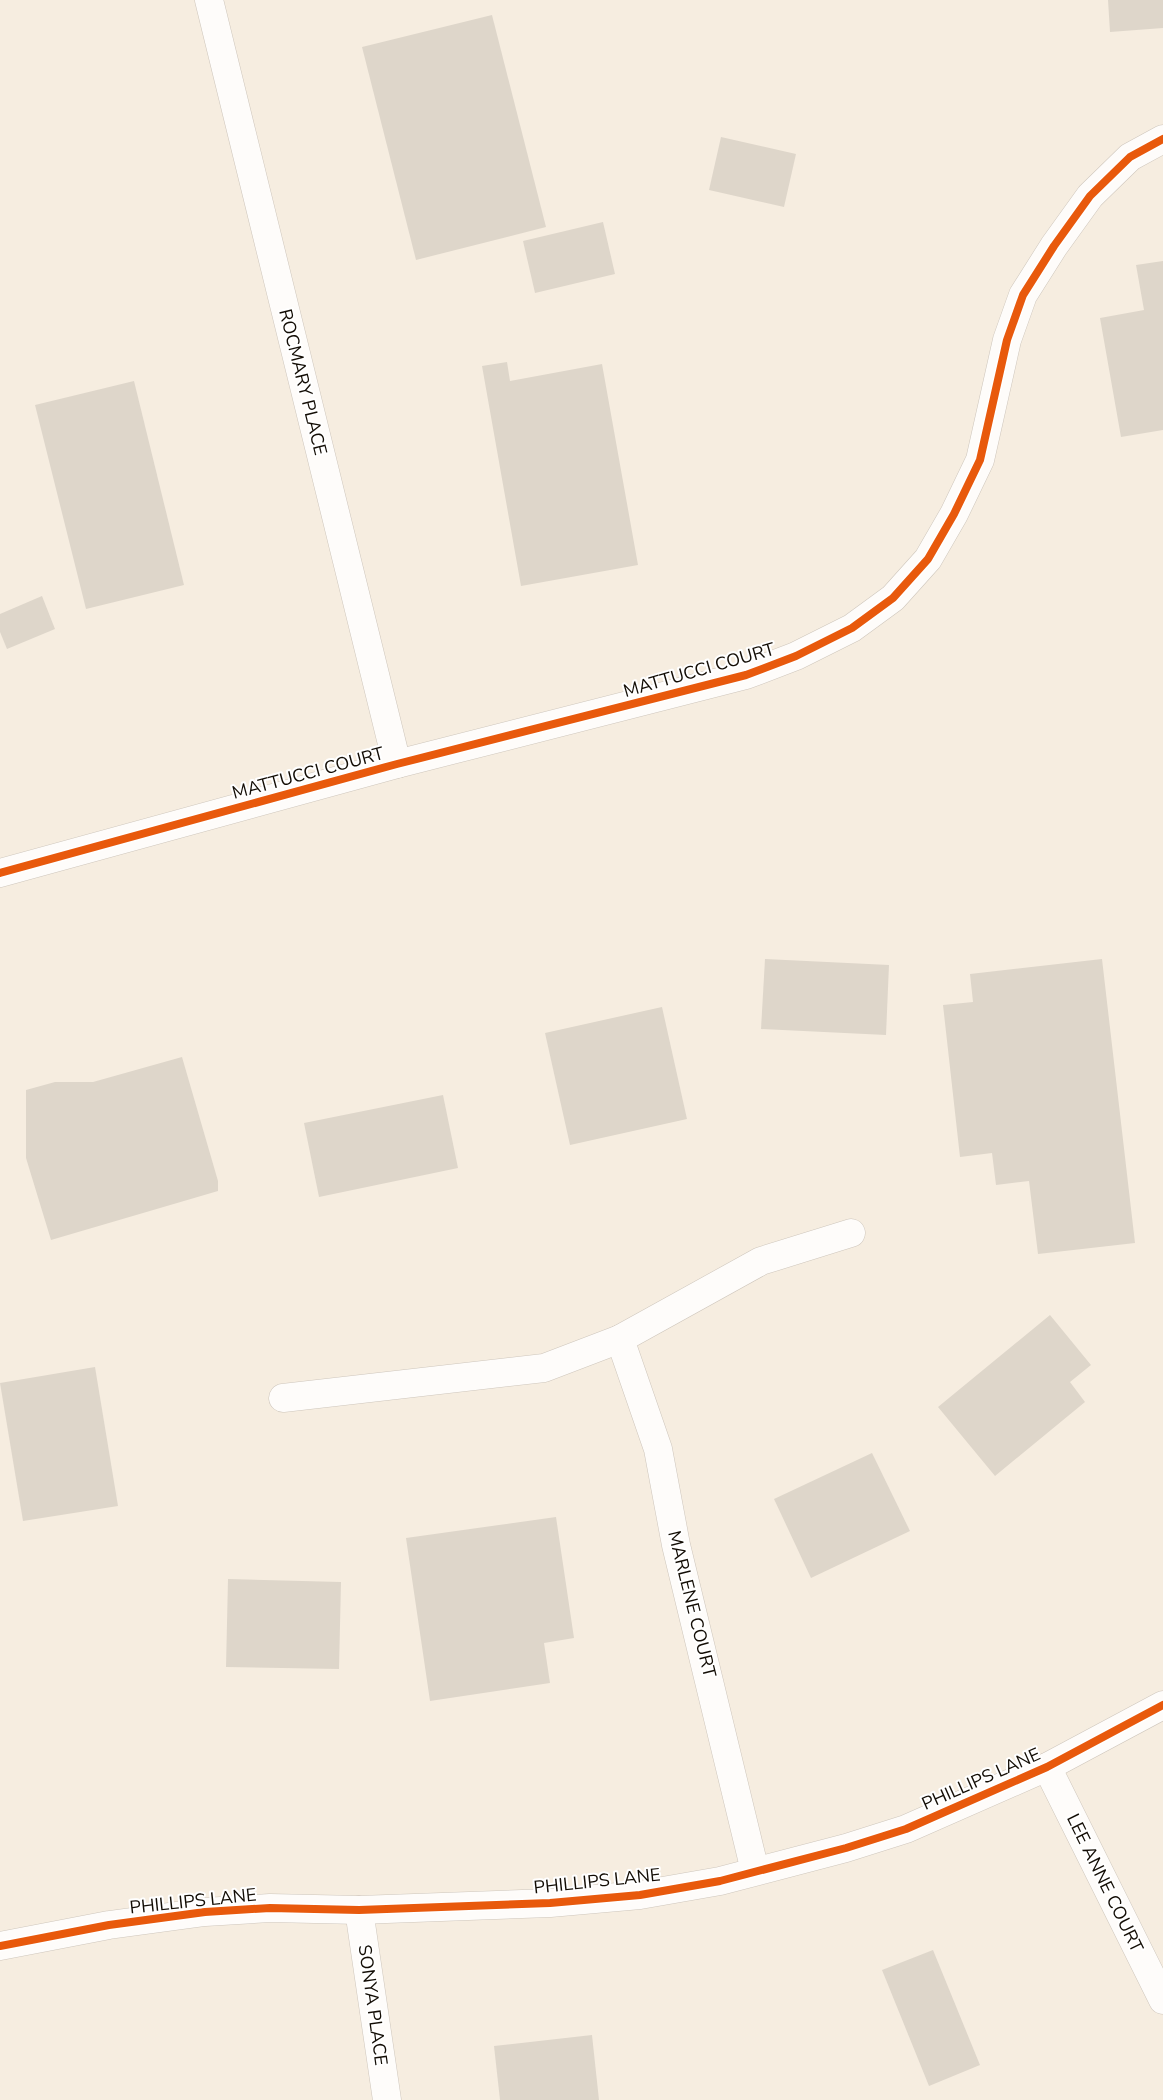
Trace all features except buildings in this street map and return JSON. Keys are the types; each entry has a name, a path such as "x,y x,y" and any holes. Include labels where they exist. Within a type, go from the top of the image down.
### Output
{"street":[{"name":"ROCMARY PLACE","path":"209,0 397,764"},
{"name":"MATTUCCI COURT","path":"0,873 397,764 746,675 796,656 852,628 893,598 928,559 954,514 980,460 1007,340 1023,295 1054,246 1090,196 1130,157 1163,139"},
{"path":"283,1398 544,1368 620,1339 761,1261 852,1233"},
{"name":"MARLENE COURT","path":"620,1339 658,1449 676,1545 755,1871"},
{"name":"PHILLIPS LANE","path":"0,1946 109,1925 205,1912 270,1908 359,1910 550,1903 622,1896 720,1881 846,1848 906,1829 1047,1767 1163,1705"},
{"name":"LEE ANNE COURT","path":"1047,1767 1163,2000"},
{"name":"SONYA PLACE","path":"359,1910 387,2100"}],"cycle path":[{"path":"0,873 397,764 746,675 796,656 852,628 893,598 928,559 954,514 980,460 1007,340 1023,295 1054,246 1090,196 1130,157 1163,139"},
{"path":"0,1946 109,1925 205,1912 270,1908 359,1910 550,1903 640,1895 720,1881 846,1848 906,1829 1047,1767 1163,1705"}]}
